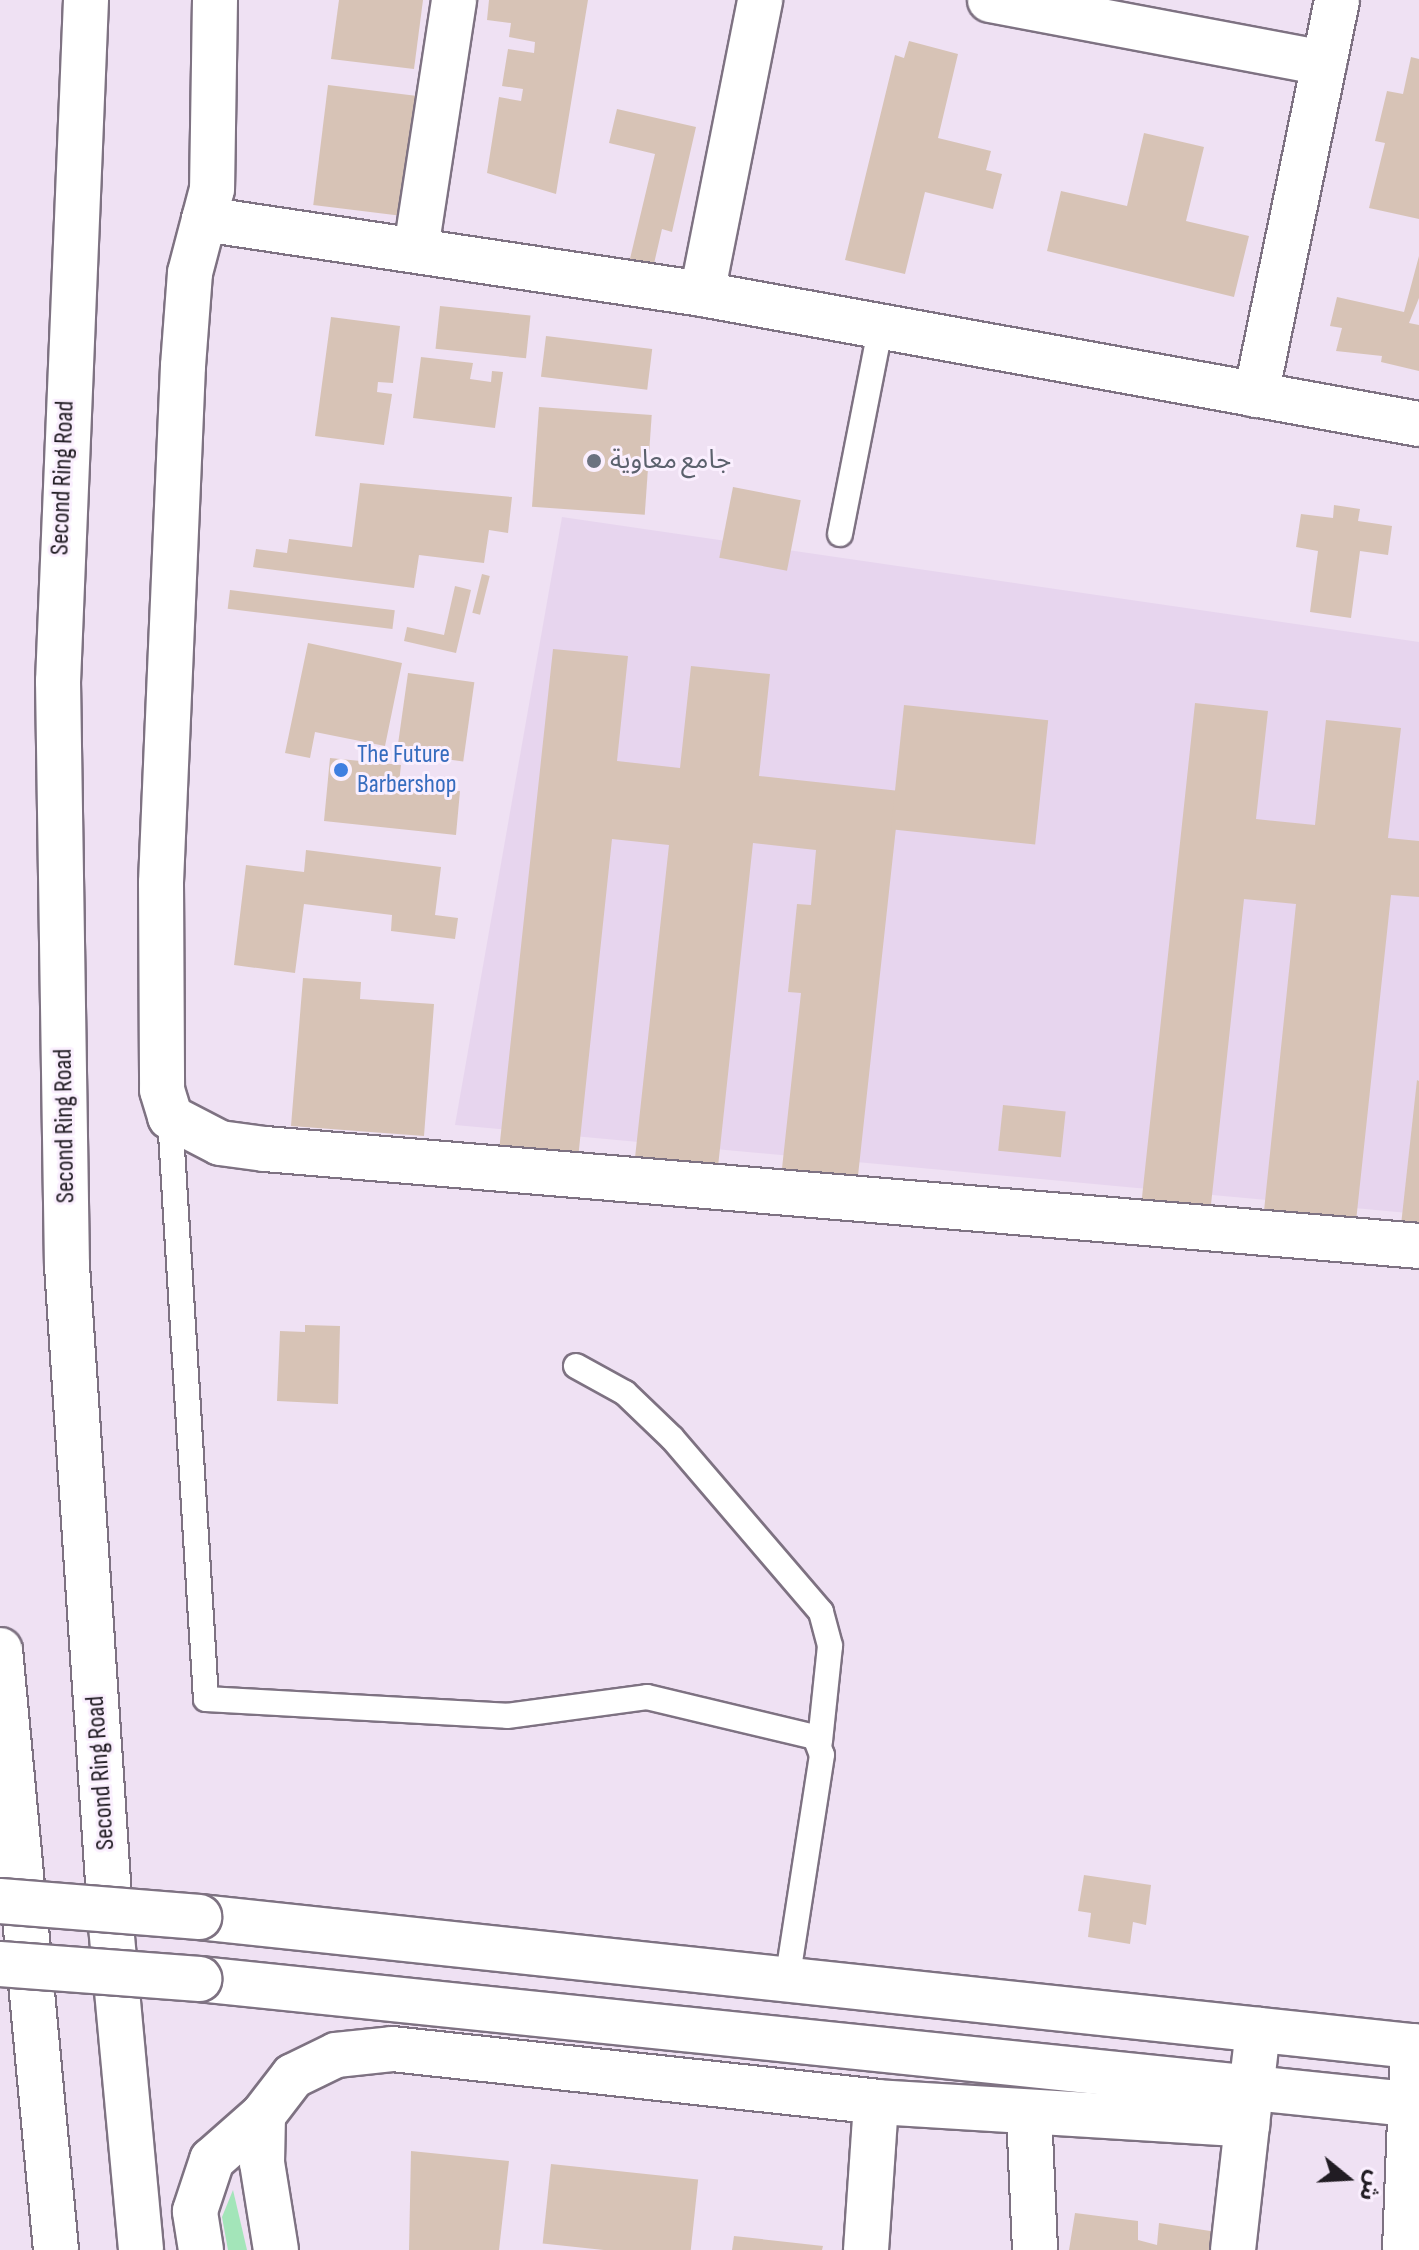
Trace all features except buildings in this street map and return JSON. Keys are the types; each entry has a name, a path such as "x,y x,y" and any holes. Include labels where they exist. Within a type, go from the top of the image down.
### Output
{"main road":[{"name":"Second Ring Road","path":"86,0 58,681 67,1266 111,1926 141,2250"},
{"path":"215,0 212,189 190,273 183,366 161,883 162,1090 170,1117 220,1143 265,1149 1419,1246"},
{"path":"416,249 454,0"},
{"path":"702,294 760,0"},
{"path":"990,0 1324,63"},
{"path":"1256,395 1337,0"},
{"path":"204,219 702,294 1419,424"},
{"path":"0,1650 56,2250"},
{"path":"0,1901 199,1917 787,1982 1416,2046 1405,2250"},
{"path":"0,1964 199,1979 1248,2105"},
{"path":"1233,2250 1258,2030"},
{"path":"201,2250 195,2211 212,2160 263,2115 293,2076 336,2055 392,2049 876,2102 1029,2112 1248,2105 1414,2104"},
{"path":"866,2250 876,2102"},
{"path":"1029,2112 1035,2250"},
{"path":"263,2115 262,2163 276,2250"}],"lane":[{"path":"840,534 881,325"},
{"path":"170,1117 206,1699 507,1716 647,1697 820,1741"},
{"path":"576,1366 625,1393 672,1438 821,1612 830,1646 787,1982"}],"shaded area":[{"path":"562,517 1419,642 1419,1214 455,1125"}],"green space":[{"path":"233,2190 247,2250 228,2250 222,2217"}],"place":[{"name":"جامع معاوية","path":"594,461"},
{"name":"The Future Barbershop","path":"341,770"}]}
